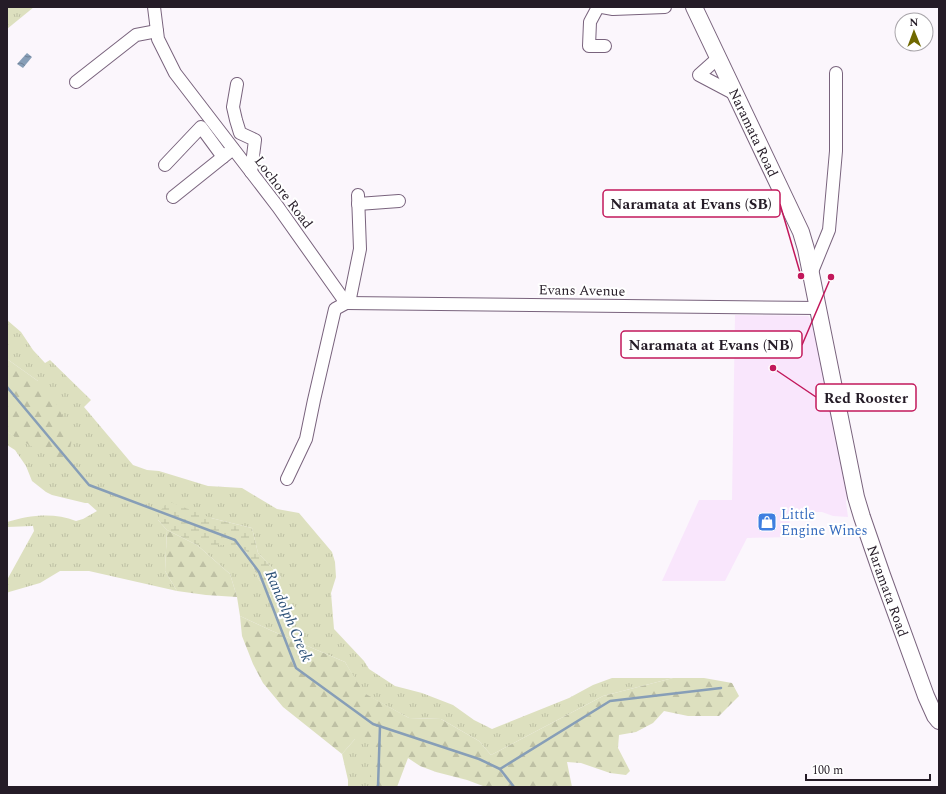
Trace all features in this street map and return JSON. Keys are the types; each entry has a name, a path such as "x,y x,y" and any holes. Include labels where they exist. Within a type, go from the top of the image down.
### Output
{"main road":[{"name":"Naramata Road","path":"694,7 801,232 806,249 851,473 862,517 926,696 935,716 939,721"}],"street":[{"name":"Lochore Road","path":"154,7 158,39 176,74 278,208 347,303"},
{"path":"598,7 590,22 589,46 605,46"},
{"path":"602,7 613,9 665,7"},
{"path":"76,82 136,35 157,31"},
{"path":"718,58 699,75 735,94"},
{"path":"811,274 829,230 836,151 836,73"},
{"path":"237,84 233,107 240,133 255,140 251,172"},
{"path":"165,165 201,127 223,157"},
{"path":"173,197 233,149"},
{"path":"287,479 306,439 335,309 347,303 360,249 358,199 399,200"},
{"name":"Evans Avenue","path":"347,303 818,308"}],"shaded area":[{"path":"735,315 808,316 812,321 847,496 846,502 848,517 833,516 822,512 790,512 789,537 747,538 725,581 662,581 699,500 732,500"}],"green space":[{"path":"7,7 34,7 7,29"},
{"path":"7,320 21,332 33,350 45,363 50,360 91,400 84,407 133,465 147,470 159,471 208,486 242,488 277,509 299,513 332,552 335,562 336,577 331,593 334,629 364,661 369,669 395,686 422,693 453,705 474,720 492,729 569,698 593,685 612,678 673,678 603,696 491,755 479,741 441,719 409,718 363,693 345,662 240,616 237,597 230,574 197,545 236,545 246,551 258,578 271,597 281,577 258,553 252,528 211,518 158,520 167,530 165,571 177,591 89,571 60,571 40,583 7,593 7,580 34,531 33,526 7,527 7,522 33,516 59,516 76,521 83,519 97,511 88,503 52,495 46,492 32,481 26,466 15,450 7,445 7,432 13,435 38,381 7,359"},
{"path":"7,359 38,381 58,406 72,439 68,458 55,460 7,432"},
{"path":"168,501 211,518 252,528 258,553 281,577 272,598 258,578 246,551 236,545 197,545 167,530 158,520 161,510"},
{"path":"167,530 197,545 230,574 237,597 177,591 165,571"},
{"path":"240,616 345,662 364,693 409,718 441,719 479,741 491,755 603,696 673,678 704,678 732,683 739,696 719,716 688,716 664,711 653,723 636,732 619,735 618,748 630,771 626,775 610,773 581,763 567,762 572,787 484,787 467,780 420,766 408,758 397,787 370,787 370,739 355,739 342,754 283,707 263,683 253,664 242,636"},
{"path":"355,739 370,739 370,787 348,787 348,780 342,754"}],"water":[{"path":"27,53 32,57 23,68 17,64"}],"waterway":[{"name":"Randolph Creek","path":"7,387 89,485 235,540 259,572 296,668 373,724 479,759 500,769 514,787"},
{"path":"500,769 610,701 721,688"},
{"path":"378,787 380,726"}],"place":[{"name":"Naramata at Evans (SB)","path":"801,276"},
{"name":"Naramata at Evans (NB)","path":"831,277"},
{"name":"Red Rooster","path":"773,368"},
{"name":"Little Engine Wines","path":"767,522"}]}
